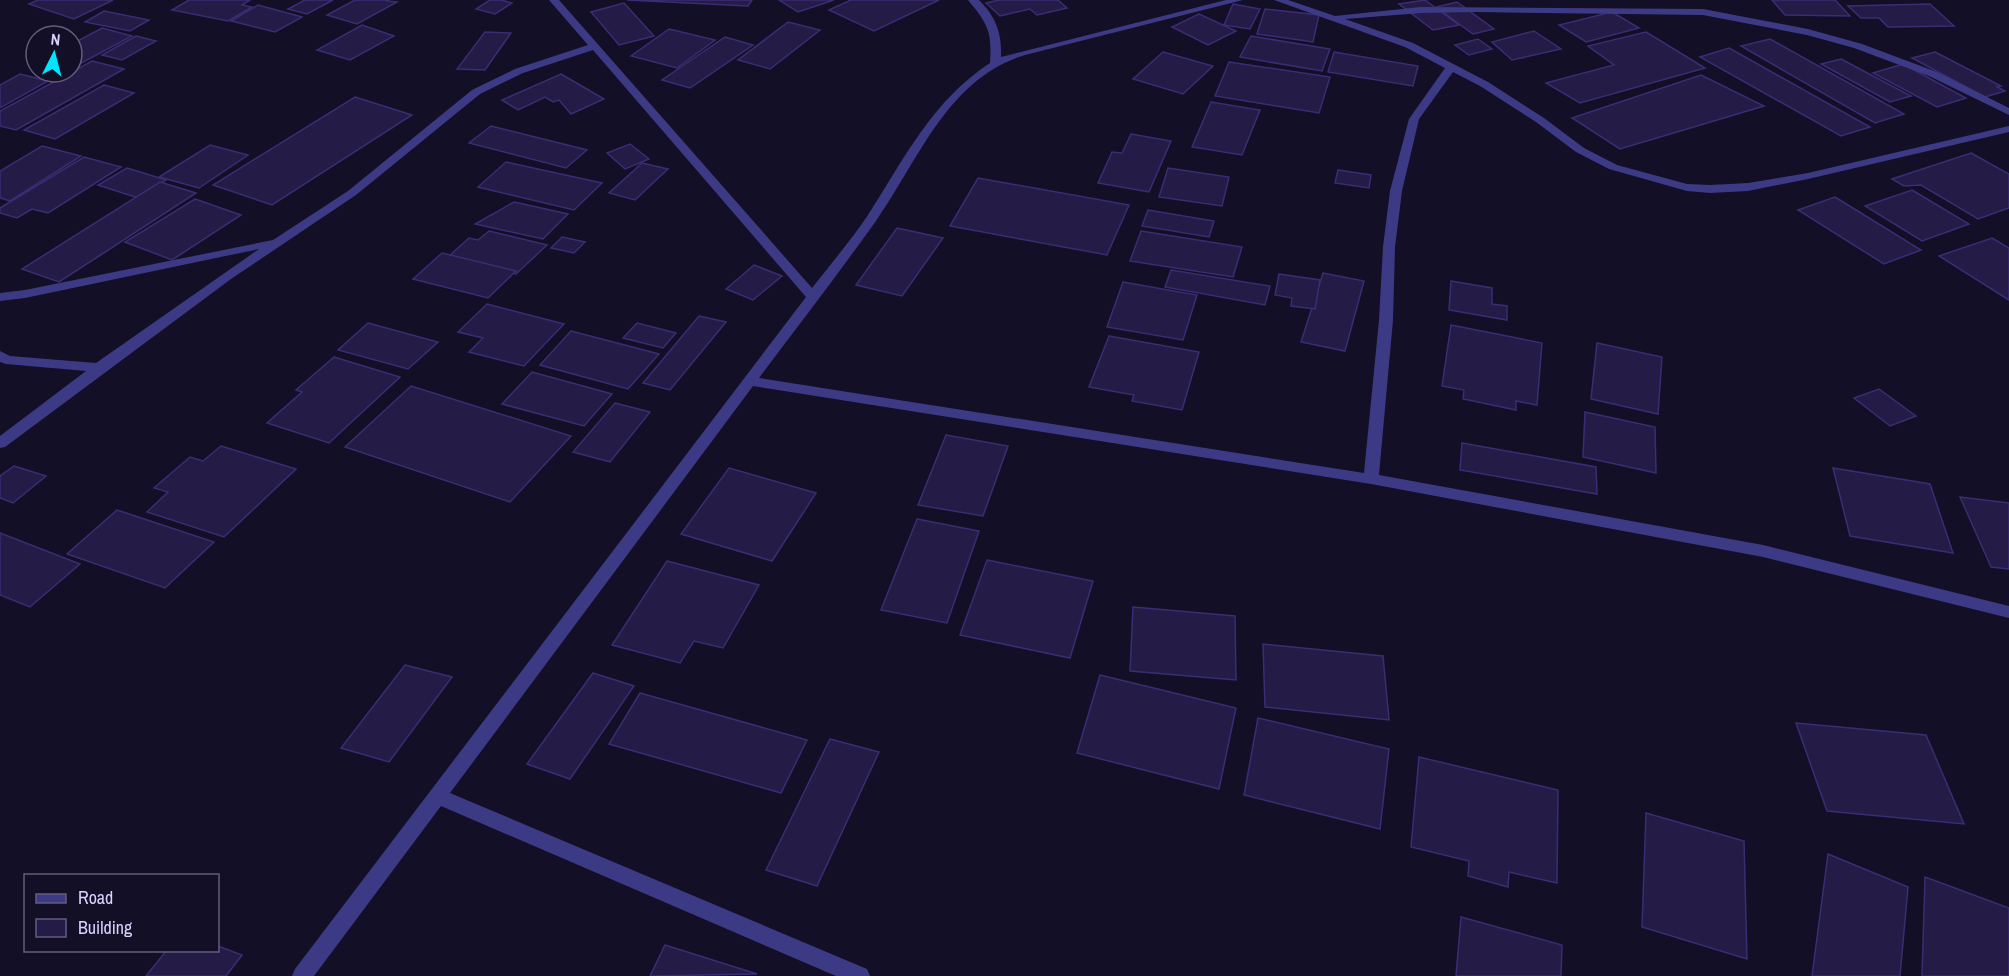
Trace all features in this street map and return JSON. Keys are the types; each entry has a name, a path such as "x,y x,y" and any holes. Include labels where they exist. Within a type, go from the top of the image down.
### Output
{"street":[{"path":"554,0 813,297"},
{"path":"973,0 992,19 997,35 995,63"},
{"path":"302,976 872,218 933,120 967,84 995,63 1054,44 1238,0"},
{"path":"1279,0 1409,45 1484,84 1540,120 1580,150 1613,167 1687,187 1710,189 1748,186 1798,178 2009,129"},
{"path":"1334,18 1421,10 1614,9 1703,12 1808,32 1858,46 1933,74 2009,112"},
{"path":"0,443 99,368 279,241 352,193 476,92 519,71 594,47"},
{"path":"1371,480 1386,320 1389,247 1396,191 1414,119 1451,67"},
{"path":"0,297 25,294 279,241"},
{"path":"0,356 6,360 99,368"},
{"path":"749,381 1371,480 1763,551 2009,612"},
{"path":"436,796 860,976"}],"building":[{"path":"38,0 113,0 74,19 29,4"},
{"path":"189,0 250,0 242,5 252,7 228,21 172,10"},
{"path":"305,0 333,0 307,14 288,9"},
{"path":"355,0 397,2 357,24 327,15"},
{"path":"490,0 512,3 495,14 476,9"},
{"path":"627,0 752,0 748,6"},
{"path":"779,0 834,0 798,12"},
{"path":"851,0 939,0 874,31 829,10"},
{"path":"999,0 1058,0 1067,8 1037,15 1030,9 1000,16 986,3"},
{"path":"1425,0 1459,25 1433,30 1399,4"},
{"path":"1772,0 1835,0 1850,16 1785,15"},
{"path":"1457,2 1494,29 1473,34 1436,7"},
{"path":"624,3 654,36 619,45 591,12"},
{"path":"1233,4 1260,9 1250,29 1224,25"},
{"path":"1930,4 1954,26 1888,27 1879,18 1861,18 1848,6"},
{"path":"258,5 302,17 275,32 231,21"},
{"path":"1265,9 1319,15 1313,42 1257,34"},
{"path":"104,11 149,20 130,31 85,22"},
{"path":"1612,12 1639,28 1586,42 1559,25"},
{"path":"1199,14 1236,31 1208,45 1172,27"},
{"path":"788,22 820,30 770,69 738,60"},
{"path":"362,25 394,36 350,60 317,50"},
{"path":"102,28 132,36 84,62 84,38"},
{"path":"669,29 715,40 677,68 631,56"},
{"path":"1534,31 1561,49 1512,60 1492,42"},
{"path":"485,32 511,33 485,70 457,69"},
{"path":"1646,32 1705,68 1580,103 1546,83 1614,65 1588,46"},
{"path":"136,36 156,41 122,60 102,55"},
{"path":"1251,36 1330,49 1322,71 1240,57"},
{"path":"725,37 753,45 690,88 662,80"},
{"path":"1478,39 1492,49 1469,55 1455,45"},
{"path":"1770,39 1904,114 1875,123 1741,46"},
{"path":"1729,48 1870,127 1841,136 1700,57"},
{"path":"1163,52 1213,66 1183,94 1133,79"},
{"path":"1334,52 1418,66 1413,86 1328,72"},
{"path":"1935,52 2001,86 1997,87 2005,91 1985,97 1912,58"},
{"path":"1841,59 1911,96 1890,102 1821,64"},
{"path":"92,61 124,69 16,130 0,126 0,111 50,84 84,84 84,65"},
{"path":"1229,62 1330,77 1319,113 1215,96"},
{"path":"1903,64 1966,98 1937,107 1873,73"},
{"path":"20,74 24,75 24,84 43,84 0,108 0,85"},
{"path":"561,74 604,99 571,114 559,100 553,102 545,97 518,110 502,100"},
{"path":"1701,75 1764,106 1620,149 1572,118"},
{"path":"104,85 134,93 55,139 24,130"},
{"path":"355,97 412,115 272,205 213,185"},
{"path":"1211,102 1260,110 1242,155 1192,147"},
{"path":"491,126 587,150 566,168 469,143"},
{"path":"1131,134 1171,141 1149,192 1098,183 1112,152 1122,153"},
{"path":"630,144 649,159 625,169 607,153"},
{"path":"210,145 248,155 199,188 159,177"},
{"path":"42,146 81,156 10,201 0,198 0,171"},
{"path":"1971,153 2009,174 2009,208 1978,219 1921,185 1904,186 1892,179"},
{"path":"84,157 121,167 48,213 32,209 17,218 0,213 0,208"},
{"path":"506,162 602,183 574,210 478,187"},
{"path":"642,163 668,169 635,200 609,193"},
{"path":"127,168 166,180 138,198 98,185"},
{"path":"1168,168 1229,177 1222,206 1159,197"},
{"path":"1338,170 1371,175 1369,188 1335,183"},
{"path":"978,178 1129,205 1107,255 950,226"},
{"path":"160,182 196,193 59,282 22,269"},
{"path":"1912,190 1969,224 1922,241 1865,206"},
{"path":"1835,197 1921,250 1884,264 1798,210"},
{"path":"195,199 241,215 172,260 125,242"},
{"path":"514,202 568,214 543,239 475,224"},
{"path":"1148,210 1214,221 1209,237 1142,226"},
{"path":"897,228 943,238 902,296 856,285"},
{"path":"489,231 547,245 516,274 448,257 469,238 478,240"},
{"path":"1141,231 1242,247 1233,277 1130,261"},
{"path":"562,237 585,242 574,253 551,248"},
{"path":"1992,238 2009,248 2009,300 1939,256"},
{"path":"442,253 516,271 488,298 413,279"},
{"path":"754,265 782,276 753,300 726,289"},
{"path":"1171,270 1270,286 1265,305 1165,287"},
{"path":"1323,273 1364,281 1345,351 1301,342"},
{"path":"1279,274 1320,280 1315,309 1291,306 1292,298 1275,295"},
{"path":"1451,281 1492,288 1492,304 1507,306 1507,320 1449,310"},
{"path":"1123,282 1197,295 1183,340 1107,327"},
{"path":"487,304 564,324 524,366 469,352 483,338 458,332"},
{"path":"699,316 726,322 670,390 643,383"},
{"path":"368,323 438,342 408,369 338,350"},
{"path":"637,323 676,333 663,348 623,338"},
{"path":"1451,325 1542,343 1537,405 1516,401 1516,410 1463,399 1464,390 1442,386"},
{"path":"571,331 659,354 628,389 540,365"},
{"path":"1109,336 1199,352 1182,410 1132,401 1134,395 1089,387"},
{"path":"1597,343 1662,357 1658,414 1591,399"},
{"path":"334,357 400,377 329,443 267,423 302,392 296,390"},
{"path":"532,372 612,394 584,426 502,404"},
{"path":"411,386 571,436 510,502 345,447"},
{"path":"1879,389 1916,416 1890,426 1854,398"},
{"path":"615,403 650,412 610,462 573,452"},
{"path":"1585,412 1655,427 1656,473 1583,457"},
{"path":"946,435 1008,446 983,516 918,505"},
{"path":"1462,443 1596,467 1597,494 1460,470"},
{"path":"221,446 296,469 224,537 147,512 168,492 154,488 190,457 203,461"},
{"path":"14,466 46,476 13,503 0,498 0,476"},
{"path":"729,468 816,493 772,561 681,534"},
{"path":"1833,468 1930,484 1953,553 1850,536"},
{"path":"1960,497 2009,503 2009,569 1991,567"},
{"path":"117,510 214,542 165,588 67,554"},
{"path":"917,519 979,531 947,623 881,610"},
{"path":"0,533 80,564 30,607 0,595"},
{"path":"987,560 1093,581 1070,658 960,635"},
{"path":"667,561 759,585 723,648 694,641 680,663 612,645"},
{"path":"1133,607 1235,616 1236,680 1130,671"},
{"path":"1263,644 1383,656 1389,720 1265,707"},
{"path":"405,665 452,677 389,762 341,748"},
{"path":"593,673 634,686 570,779 527,764"},
{"path":"1100,675 1236,708 1219,789 1077,753"},
{"path":"640,693 807,740 781,793 609,744"},
{"path":"1258,718 1389,749 1380,829 1244,795"},
{"path":"1796,723 1926,735 1964,824 1827,811"},
{"path":"830,739 879,752 817,886 766,870"},
{"path":"1419,757 1558,790 1557,883 1509,872 1508,887 1468,876 1469,861 1411,847"},
{"path":"1646,813 1744,841 1747,959 1642,927"},
{"path":"1828,854 1908,887 1900,976 1812,976"},
{"path":"1925,877 2009,908 2009,976 1922,976"},
{"path":"1461,917 1562,945 1561,976 1456,976"},
{"path":"665,945 757,974 650,976"},
{"path":"219,946 242,955 226,976 146,976 165,952 219,952"}]}
